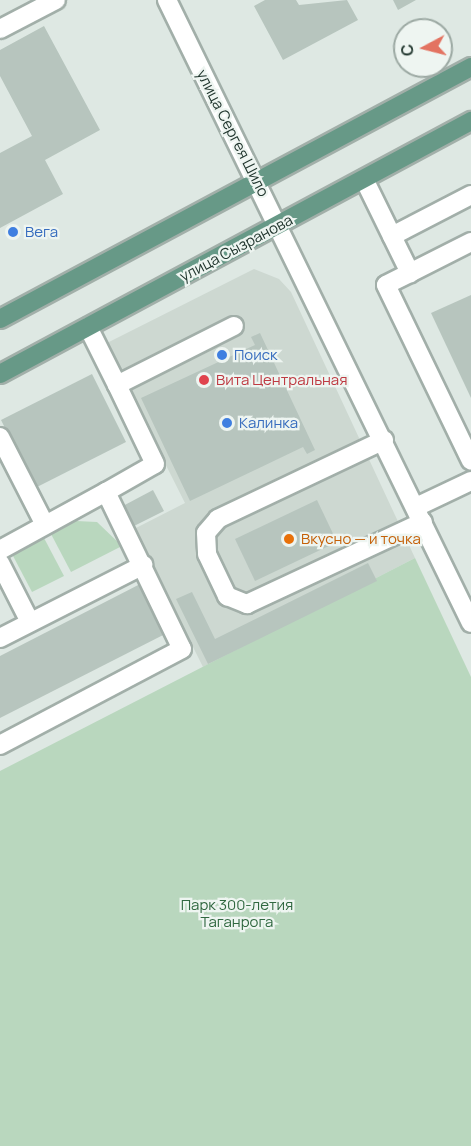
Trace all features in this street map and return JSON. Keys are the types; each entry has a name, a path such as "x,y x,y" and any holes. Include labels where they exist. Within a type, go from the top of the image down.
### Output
{"main road":[{"path":"0,320 257,184 471,67"},
{"name":"улица Сызранова","path":"0,374 471,121"}],"street":[{"path":"0,29 56,0"},
{"name":"улица Сергея Шило","path":"167,0 279,224 471,623"},
{"path":"364,179 410,273"},
{"path":"392,236 471,195"},
{"path":"471,242 386,285 471,461"},
{"path":"117,385 234,326"},
{"path":"0,550 155,464 88,327"},
{"path":"0,437 44,524"},
{"path":"384,440 218,519 205,539 212,564 230,599 247,604 419,514 471,481"},
{"path":"0,745 178,654 182,642 106,492"},
{"path":"0,563 30,622"},
{"path":"0,638 142,565"}],"shaded area":[{"path":"254,269 279,279 291,292 415,558 203,667 134,529 185,503 105,344"}],"green space":[{"path":"76,521 97,522 122,546 71,572 51,534"},
{"path":"44,538 64,576 32,592 12,554"},
{"name":"Парк 300-летия Таганрога","path":"415,558 471,677 471,1146 0,1146 0,771"}],"building":[{"path":"265,0 296,0 299,5 347,0 358,20 283,60 254,6"},
{"path":"393,0 416,0 398,10"},
{"path":"44,26 100,130 45,160 63,194 0,228 0,153 32,136 0,76 0,50"},
{"path":"471,295 471,398 431,313"},
{"name":"Калинка","path":"260,333 315,450 307,454 303,447 190,501 141,398 255,345 251,337"},
{"path":"92,374 126,442 35,488 1,420"},
{"path":"153,490 164,511 132,527 121,507"},
{"path":"317,500 337,542 255,581 235,539"},
{"path":"368,563 377,581 208,664 176,599 192,592 215,639"},
{"path":"146,581 171,631 0,718 0,656"}],"place":[{"name":"Вега","path":"13,232"},
{"name":"Поиск","path":"222,355"},
{"name":"Вита Центральная","path":"204,380"},
{"name":"Калинка","path":"227,423"},
{"name":"Вкусно — и точка","path":"289,539"}]}
